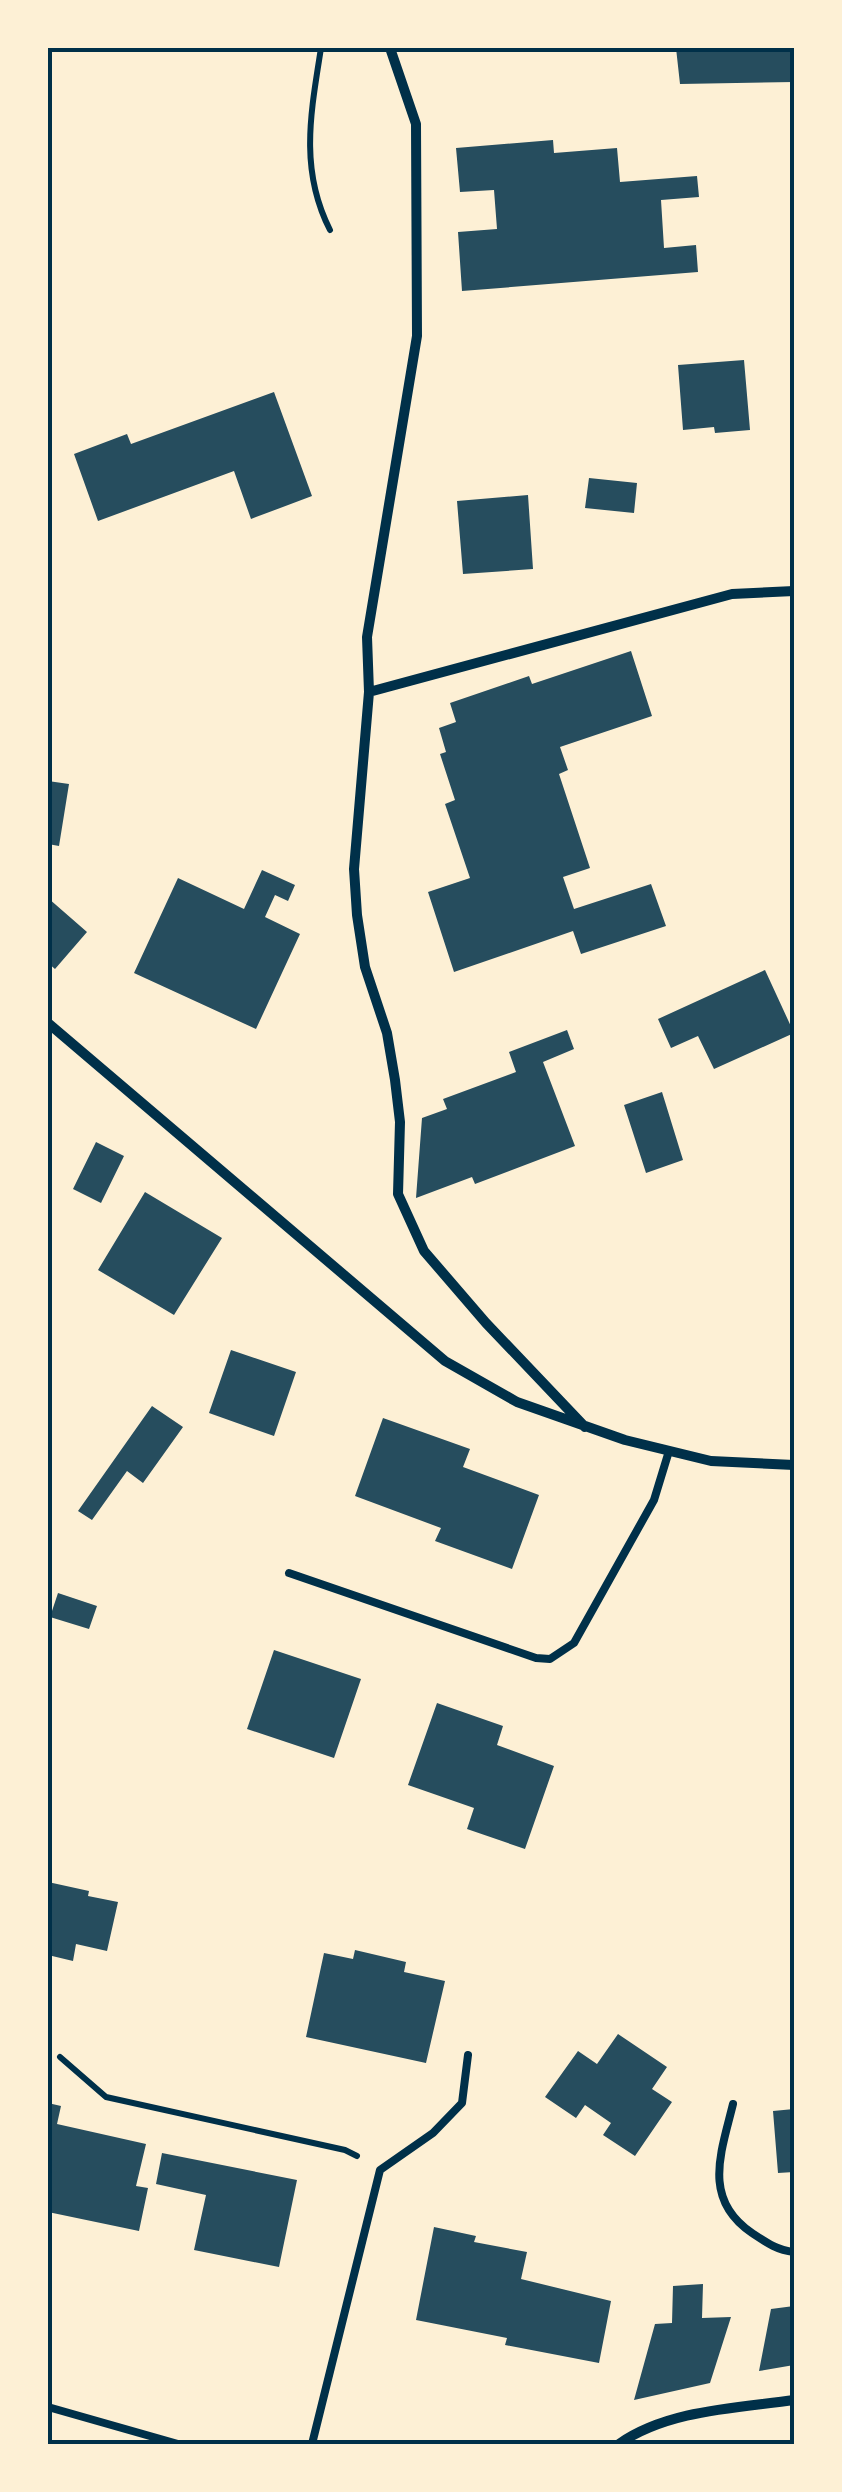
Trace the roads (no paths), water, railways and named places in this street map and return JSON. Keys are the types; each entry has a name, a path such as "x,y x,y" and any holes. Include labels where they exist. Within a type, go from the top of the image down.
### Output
{"street":[{"path":"390,48 416,124 417,336 366,637 369,692 354,869 356,915 364,967 386,1034 395,1080 400,1122 398,1194 424,1251 486,1323 586,1427"},
{"path":"369,692 732,594 794,591"},
{"path":"48,1023 445,1361 517,1402 668,1452 712,1461 794,1465"},
{"path":"619,2444 638,2431 714,2411 794,2400"}],"lane":[{"path":"290,1573 536,1658 550,1659 574,1643 654,1500 668,1452"},
{"path":"312,2444 380,2170 433,2133 462,2104 468,2055"},
{"path":"733,2104 718,2167 721,2198 740,2224 778,2250 794,2252"},
{"path":"48,2407 178,2444"}]}
